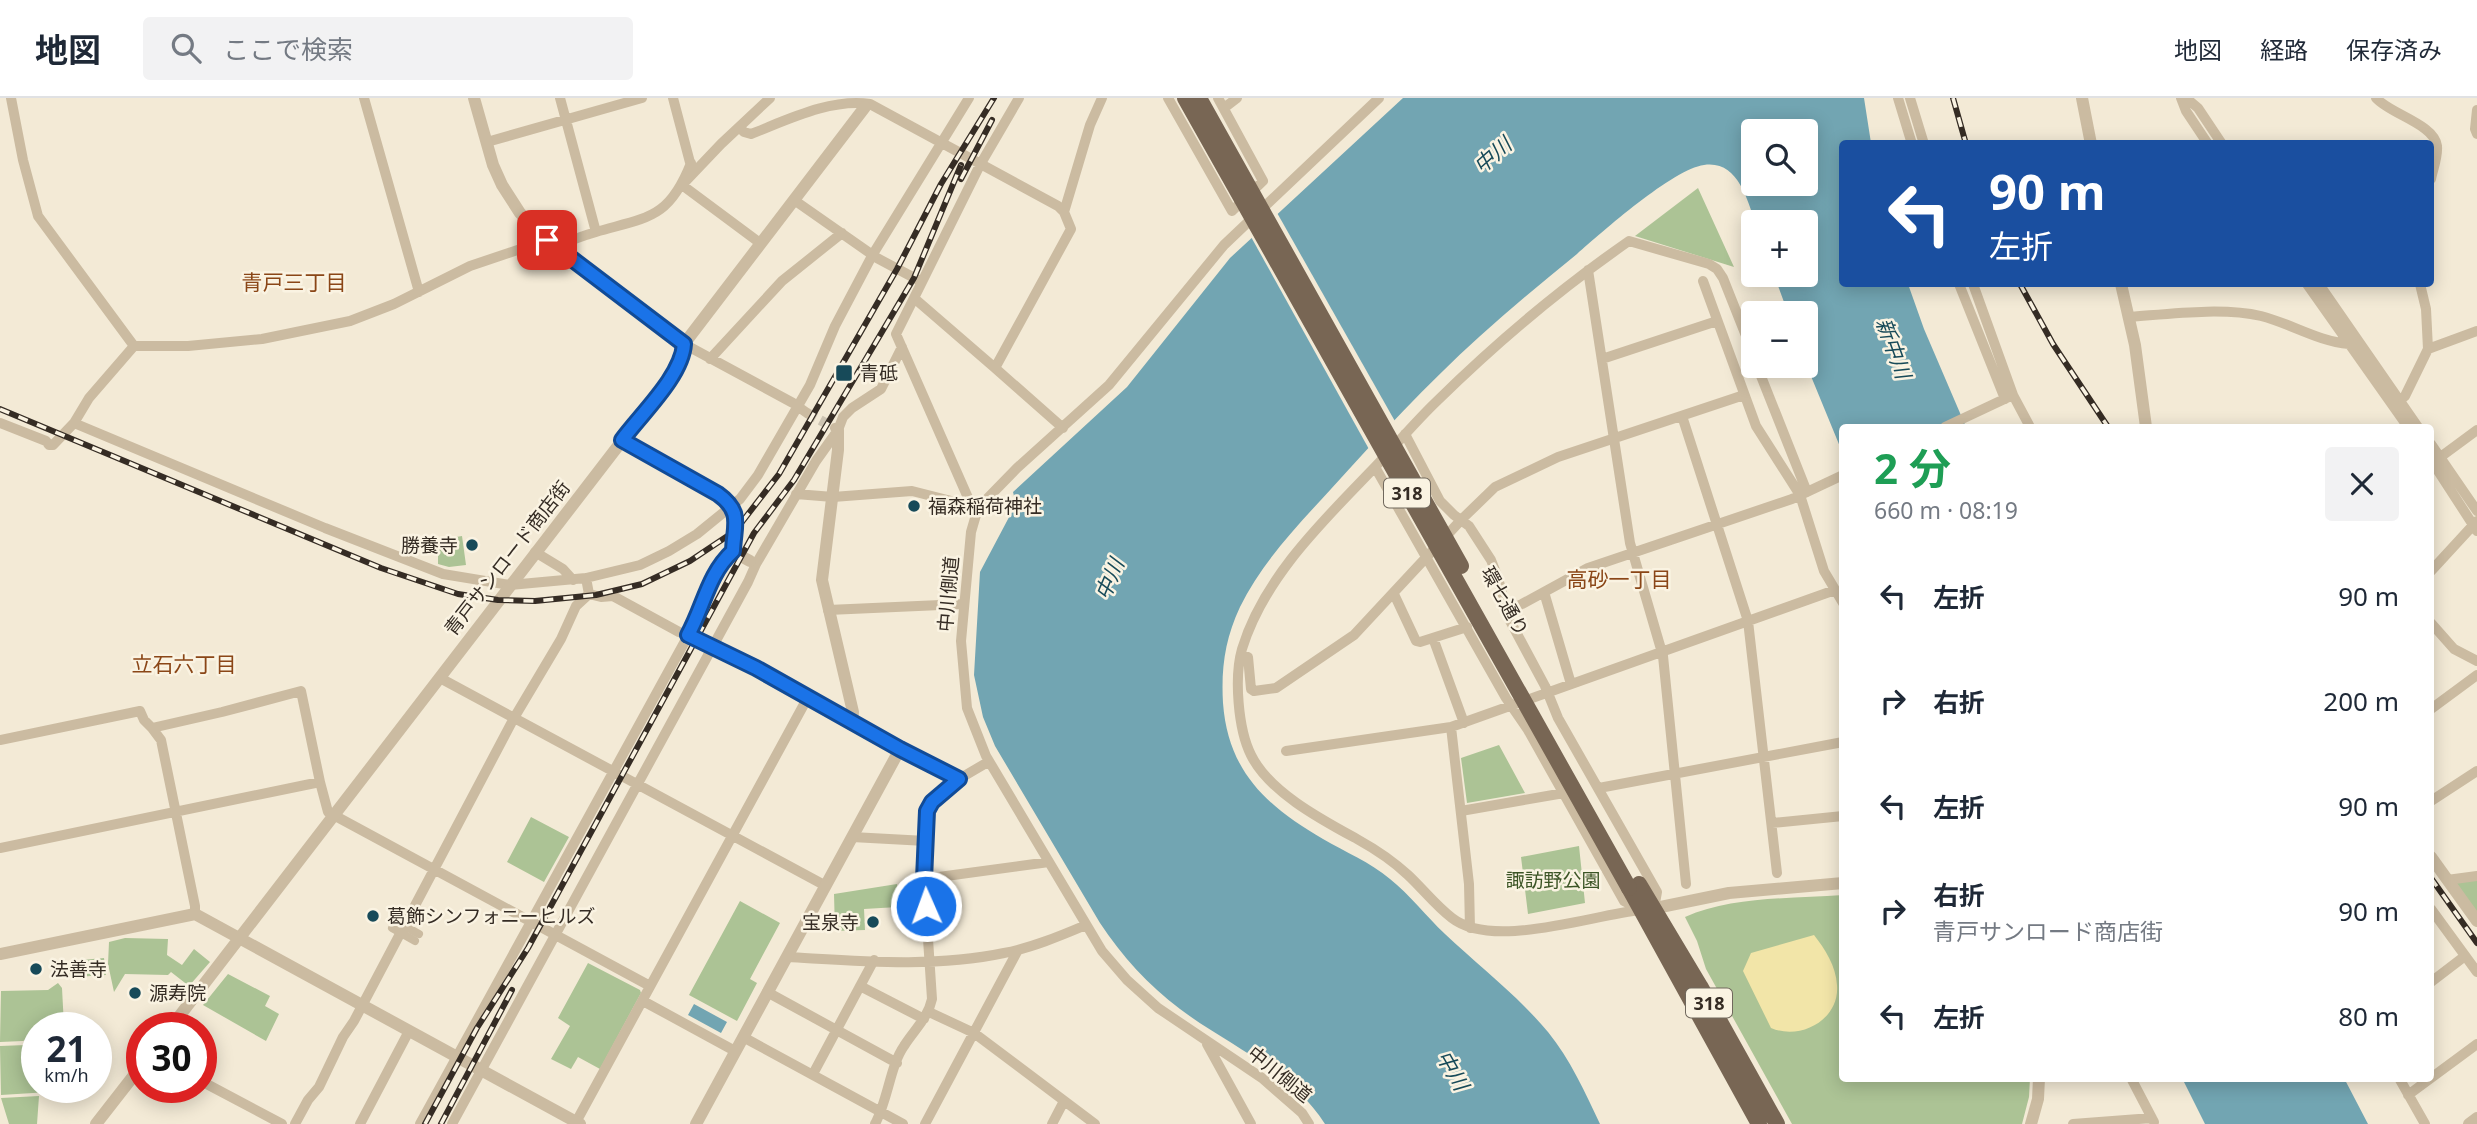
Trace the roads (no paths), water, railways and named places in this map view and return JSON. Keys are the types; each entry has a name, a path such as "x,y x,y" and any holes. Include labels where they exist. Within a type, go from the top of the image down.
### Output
{"main road":[{"name":"環七通り","path":"1185,98 1647,909 1777,1124"},
{"name":"環七通り","path":"1199,98 1634,886"},
{"name":"環七通り","path":"1647,909 1759,1124"}],"street":[{"path":"11,98 23,160 38,216 134,346"},
{"path":"364,98 419,292"},
{"path":"474,98 502,185 520,213 551,243 684,344 803,410"},
{"path":"560,98 596,232"},
{"path":"487,142 642,98"},
{"path":"673,98 692,168"},
{"path":"0,423 46,441 49,445 59,441 89,398 134,346 188,346 262,339 359,318 419,292 470,265 650,218 666,206 692,168 770,98"},
{"path":"814,98 824,108"},
{"path":"74,423 443,573 510,584 573,580 620,571 655,559 696,534 740,499 768,462 803,410 835,326 873,254 969,98"},
{"path":"978,508 969,500 896,334 980,165 1019,98"},
{"path":"1064,212 1090,125 1102,98"},
{"path":"1168,98 1232,211 1263,181 1221,103 1237,98"},
{"path":"978,508 1118,375 1224,245 1379,98"},
{"path":"1898,98 1911,140"},
{"path":"1910,98 1923,140"},
{"path":"2082,98 2090,140"},
{"path":"2184,98 2186,111 2205,140"},
{"path":"2184,98 2197,108 2219,140"},
{"path":"2376,98 2435,138 2437,152 2434,166"},
{"path":"739,127 751,134 824,108 851,102 870,103 1058,206 1064,212 1071,229 995,368"},
{"name":"青戸サンロード商店街","path":"183,1012 675,372 683,357 684,344 870,103"},
{"path":"2477,110 2477,134"},
{"path":"682,185 760,243"},
{"path":"794,200 873,254 922,282"},
{"path":"710,359 782,281 842,233"},
{"path":"1741,323 1723,278 1713,267 1629,241 1540,307 1405,434 1327,517 1287,566 1258,612 1241,654 1241,717 1247,744 1258,767 1281,790 1323,821 1386,857 1410,876 1451,917 1470,928 1486,932 1507,932 1729,893 1839,883"},
{"path":"1588,270 1632,552 1661,652 1686,884"},
{"path":"1703,281 1756,426 1806,492"},
{"path":"1960,287 2006,399 2027,424"},
{"path":"1974,287 2006,399"},
{"path":"2122,287 2146,424"},
{"path":"2309,287 2350,344 2415,424"},
{"path":"2321,287 2397,403 2407,424"},
{"path":"2397,403 2417,374 2428,349 2426,309 2421,287"},
{"path":"914,298 1063,428"},
{"path":"2129,317 2204,313 2260,316 2322,340 2350,344"},
{"path":"1602,359 1717,321"},
{"path":"2428,349 2477,331"},
{"path":"452,1124 713,646 753,562 844,417 852,408 881,388 902,347"},
{"path":"1762,378 1806,492 1824,571 1839,596"},
{"path":"2140,424 2141,388"},
{"path":"1241,654 1248,657 1251,689 1276,688 1354,635 1494,487 1558,457 1744,395"},
{"path":"1952,424 2006,399"},
{"path":"1682,416 1748,621 1777,873"},
{"path":"837,429 833,497 821,580 853,712 852,722"},
{"path":"2434,460 2477,430"},
{"path":"1405,434 1440,501 1469,526 1491,561 1506,611 1549,694 1558,718 1657,892 1647,909"},
{"path":"622,440 718,494 731,506 736,515 734,552"},
{"path":"2434,460 2477,511"},
{"path":"2434,460 2475,525 2434,568"},
{"path":"1375,467 1512,707 1528,730 1623,901 1647,909"},
{"path":"1506,611 1588,568 1716,525 1839,477"},
{"path":"796,494 833,497 912,491 978,508"},
{"name":"中川側道","path":"978,508 971,532 961,641 967,708 988,762 1102,951 1127,980 1158,1008 1262,1078 1302,1113 1309,1124"},
{"path":"536,552 563,569 573,580"},
{"path":"734,552 753,562"},
{"path":"420,1124 695,623 708,586 722,561 734,552"},
{"path":"586,578 589,594"},
{"path":"1286,751 1465,723 1835,590"},
{"path":"1544,592 1571,684"},
{"path":"589,594 613,596 713,646 959,779"},
{"path":"295,1124 308,1100 319,1087 342,1037 363,1005 514,718 561,639 576,606 589,594"},
{"path":"1394,594 1416,640 1420,642 1467,627"},
{"path":"828,610 963,604"},
{"path":"2434,626 2454,649 2477,661"},
{"path":"1433,638 1465,723"},
{"path":"2434,705 2477,675"},
{"path":"440,678 826,886"},
{"path":"152,728 301,691 326,809 650,986"},
{"path":"0,954 195,914 577,1123 808,697"},
{"path":"0,740 139,712 160,737 195,914"},
{"path":"1451,727 1469,884 1470,928"},
{"path":"1599,788 1839,743"},
{"path":"696,1124 900,749"},
{"path":"875,1124 902,1048 927,1016 932,999 924,879 927,811 932,802 959,779 988,762"},
{"path":"2434,799 2477,771"},
{"path":"0,848 320,782"},
{"path":"1461,811 1564,793"},
{"path":"1772,823 1839,816"},
{"path":"852,837 926,841"},
{"path":"2434,861 2477,920"},
{"path":"924,879 1049,862"},
{"path":"2447,880 2477,876"},
{"path":"2434,913 2477,972"},
{"path":"395,923 418,936"},
{"path":"788,957 929,962 973,959 1018,950 1086,925"},
{"path":"925,1124 1018,950"},
{"path":"2434,980 2465,956"},
{"path":"813,1074 874,960"},
{"path":"860,986 927,1016 974,1033 1095,1124"},
{"path":"767,992 897,1063"},
{"path":"643,1001 735,1051"},
{"path":"360,1124 410,1031"},
{"path":"743,1037 904,1124"},
{"path":"1206,1042 1251,1124"},
{"path":"2434,1076 2477,1044"},
{"path":"2031,1124 2039,1094 2039,1082"},
{"path":"2073,1124 2154,1121 2133,1082"},
{"path":"2401,1082 2425,1124"},
{"path":"2408,1095 2426,1082"},
{"path":"96,1124 126,1086"},
{"path":"217,1089 282,1124"},
{"path":"1052,1124 1064,1101"},
{"path":"2469,1124 2477,1118"}],"water":[{"path":"1403,98 1864,98 1871,140 1839,140 1839,287 1909,287 1965,424 1839,424 1839,444 1812,378 1818,378 1818,301 1784,301 1778,287 1818,287 1818,210 1751,210 1745,196 1818,196 1818,119 1741,119 1741,187 1725,168 1704,165 1675,177 1620,217 1491,326 1422,392 1281,545 1240,607 1228,642 1223,703 1226,727 1242,767 1254,784 1284,813 1390,879 1524,1006 1563,1053 1600,1124 1325,1124 1311,1105 1277,1073 1180,1009 1146,980 1100,923 995,746 983,717 974,675 980,572 1016,504 1013,492 1127,387 1230,258"},
{"path":"694,1004 727,1022 721,1033 688,1015"},
{"path":"2184,1082 2346,1082 2368,1124 2205,1124"}],"tunnel":[{"path":"807,413 835,428"}],"railway":[{"path":"0,409 381,568 458,594 498,600 535,601 596,595 642,584 690,561 735,531 779,474 897,269 941,184 994,98"},
{"path":"1953,98 1965,140"},
{"path":"961,179 992,120"},
{"path":"425,1124 477,1028 528,948 754,533 794,480 914,278 961,165"},
{"path":"2022,287 2053,344 2106,424"},
{"path":"2434,882 2477,943"},
{"path":"441,1124 512,990"}],"place":[{"name":"青砥","path":"844,373"},
{"name":"福森稲荷神社","path":"914,506"},
{"name":"勝養寺","path":"472,545"},
{"name":"葛飾シンフォニーヒルズ","path":"373,916"},
{"name":"宝泉寺","path":"873,922"},
{"name":"法善寺","path":"36,969"},
{"name":"源寿院","path":"135,993"}],"district":[{"name":"青戸三丁目","path":"294,282"},
{"name":"高砂一丁目","path":"1619,579"},
{"name":"立石六丁目","path":"184,664"}],"water label":[{"name":"中川","path":"1492,155"},
{"name":"新中川","path":"1894,348"},
{"name":"中川","path":"1109,579"},
{"name":"中川","path":"1453,1070"}],"park label":[{"name":"諏訪野公園","path":"1553,880"}]}
